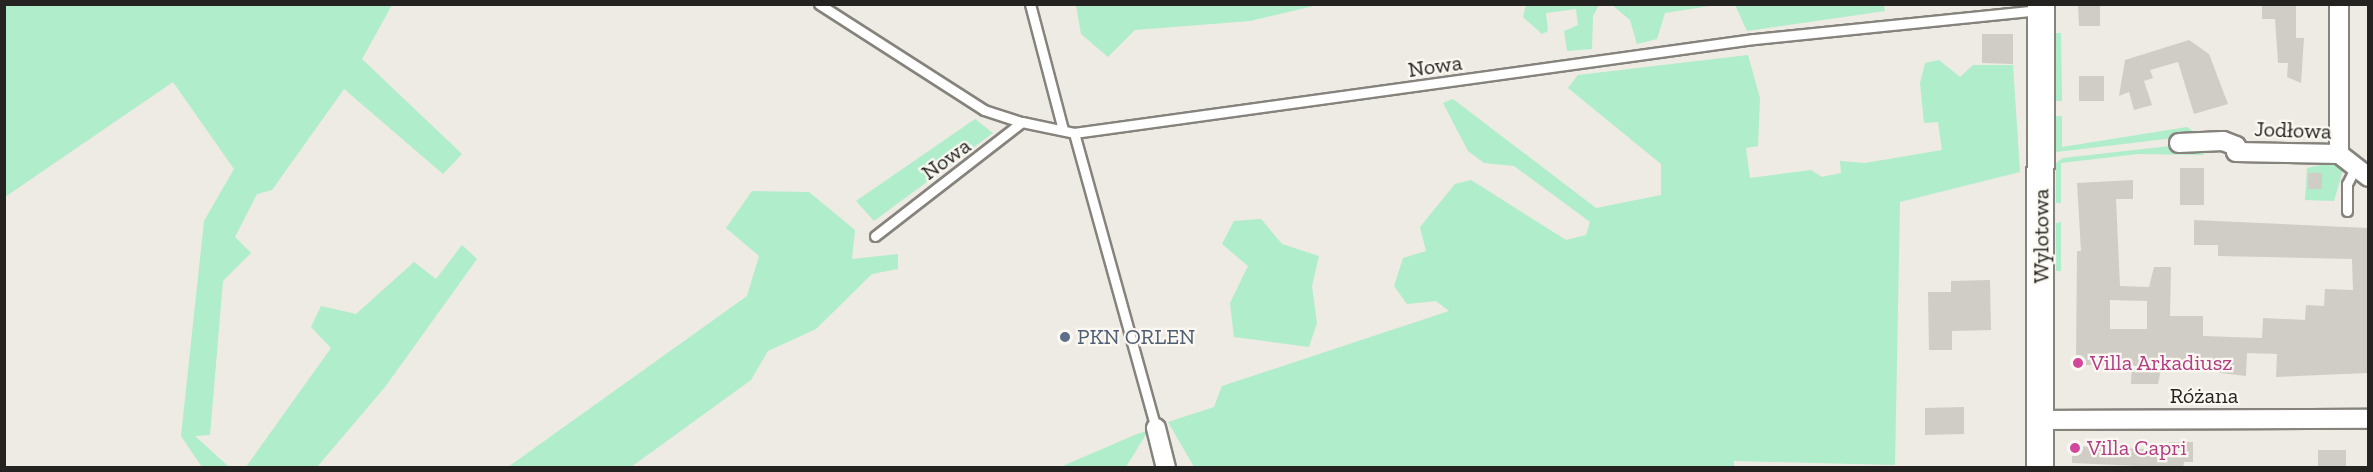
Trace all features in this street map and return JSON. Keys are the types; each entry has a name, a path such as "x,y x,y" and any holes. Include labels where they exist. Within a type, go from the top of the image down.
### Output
{"street":[{"path":"2339,154 2340,4"},
{"name":"Wylotowa","path":"2040,468 2041,7"},
{"name":"Jodłowa","path":"2179,143 2223,141 2236,146 2236,152 2339,154 2362,173"},
{"name":"Różana","path":"2040,420 2368,419"},
{"path":"1156,428 1166,468"}],"lane":[{"path":"819,4 984,110 1022,122"},
{"path":"1030,4 1063,130"},
{"name":"Nowa","path":"875,236 1022,122 1074,133 1754,39 2041,7"},
{"path":"1074,133 1156,428"},
{"path":"2348,211 2347,184 2362,173"}],"green space":[{"path":"5,4 392,5 362,59 462,154 443,174 344,89 272,190 257,194 235,237 251,253 223,281 210,435 195,436 229,467 202,467 181,436 204,221 234,169 173,82 5,197"},
{"path":"1076,4 1318,5 1250,21 1135,30 1108,57 1081,34"},
{"path":"1526,5 1599,5 1593,16 1592,49 1567,51 1564,31 1578,25 1576,9 1546,13 1548,31 1542,34 1523,17"},
{"path":"1612,5 1716,5 1665,13 1657,39 1637,44 1630,20"},
{"path":"1735,5 1884,5 1885,11 1747,31"},
{"path":"2056,33 2061,33 2062,101 2056,101"},
{"path":"1748,55 1760,98 1758,146 1746,148 1750,178 1811,170 1822,177 1841,173 1840,161 1865,163 1942,150 1938,122 1924,123 1920,83 1925,63 1939,60 1960,77 1973,65 2013,65 2020,172 1900,202 1895,465 1734,461 1734,468 1194,467 1168,422 1214,407 1222,386 1449,311 1436,301 1407,304 1394,286 1403,258 1426,251 1420,227 1455,184 1471,180 1566,240 1586,235 1590,222 1514,166 1484,163 1468,151 1443,103 1453,99 1596,208 1661,195 1661,164 1568,88 1578,75"},
{"path":"2056,116 2062,116 2062,147 2187,127 2199,135 2056,152"},
{"path":"975,119 993,133 874,221 856,201"},
{"path":"2179,145 2204,148 2204,155 2138,154 2061,163 2061,203 2056,203 2056,163 2063,158"},
{"path":"2331,163 2343,170 2334,201 2305,200 2307,168","holes":["2308,173 2322,173 2322,188 2308,189"]},
{"path":"752,191 809,192 855,230 852,259 898,254 898,269 872,274 816,329 768,351 751,380 631,467 508,467 747,296 759,256 726,228"},
{"path":"1261,219 1282,244 1319,256 1312,286 1317,323 1309,347 1234,337 1230,303 1248,266 1222,244 1234,221"},
{"path":"2061,222 2061,271 2056,271 2056,223"},
{"path":"462,245 477,259 385,387 317,467 246,467 331,348 311,327 321,306 356,314 414,262 436,279"},
{"path":"1148,431 1126,467 1058,468 1137,434"}],"building":[{"path":"2078,4 2100,4 2100,26 2079,26"},
{"path":"2262,4 2296,4 2296,38 2304,38 2301,83 2287,77 2288,63 2278,63 2275,19 2262,19"},
{"path":"1982,34 2013,34 2013,64 1982,63"},
{"path":"2189,40 2209,54 2228,104 2194,114 2178,62 2150,70 2153,78 2144,81 2152,105 2134,110 2129,92 2119,96 2125,60"},
{"path":"2079,76 2104,76 2104,101 2079,101"},
{"path":"2180,168 2204,168 2204,205 2180,205"},
{"path":"2308,173 2322,173 2322,189 2308,189"},
{"path":"2133,180 2133,199 2116,199 2120,286 2149,287 2154,267 2171,267 2170,316 2203,316 2203,336 2262,338 2263,318 2305,320 2306,305 2324,306 2325,289 2353,290 2352,259 2218,256 2218,245 2194,245 2194,220 2368,228 2368,373 2276,377 2277,354 2247,353 2246,376 2220,373 2220,365 2199,365 2199,360 2163,360 2158,384 2131,384 2132,365 2076,365 2077,251 2081,251 2077,183","holes":["2110,300 2147,301 2147,329 2110,329"]},
{"path":"1990,280 1991,330 1952,331 1952,350 1929,350 1928,292 1951,292 1951,281"},
{"path":"1964,407 1964,434 1925,435 1925,408"},
{"path":"2169,442 2193,442 2193,462 2184,462 2183,468 2072,463 2072,446 2169,450"},
{"path":"2318,450 2346,450 2346,468 2318,468"}],"place":[{"name":"PKN ORLEN","path":"1065,337"},
{"name":"Villa Arkadiusz","path":"2078,363"},
{"name":"Villa Capri","path":"2075,448"}]}
